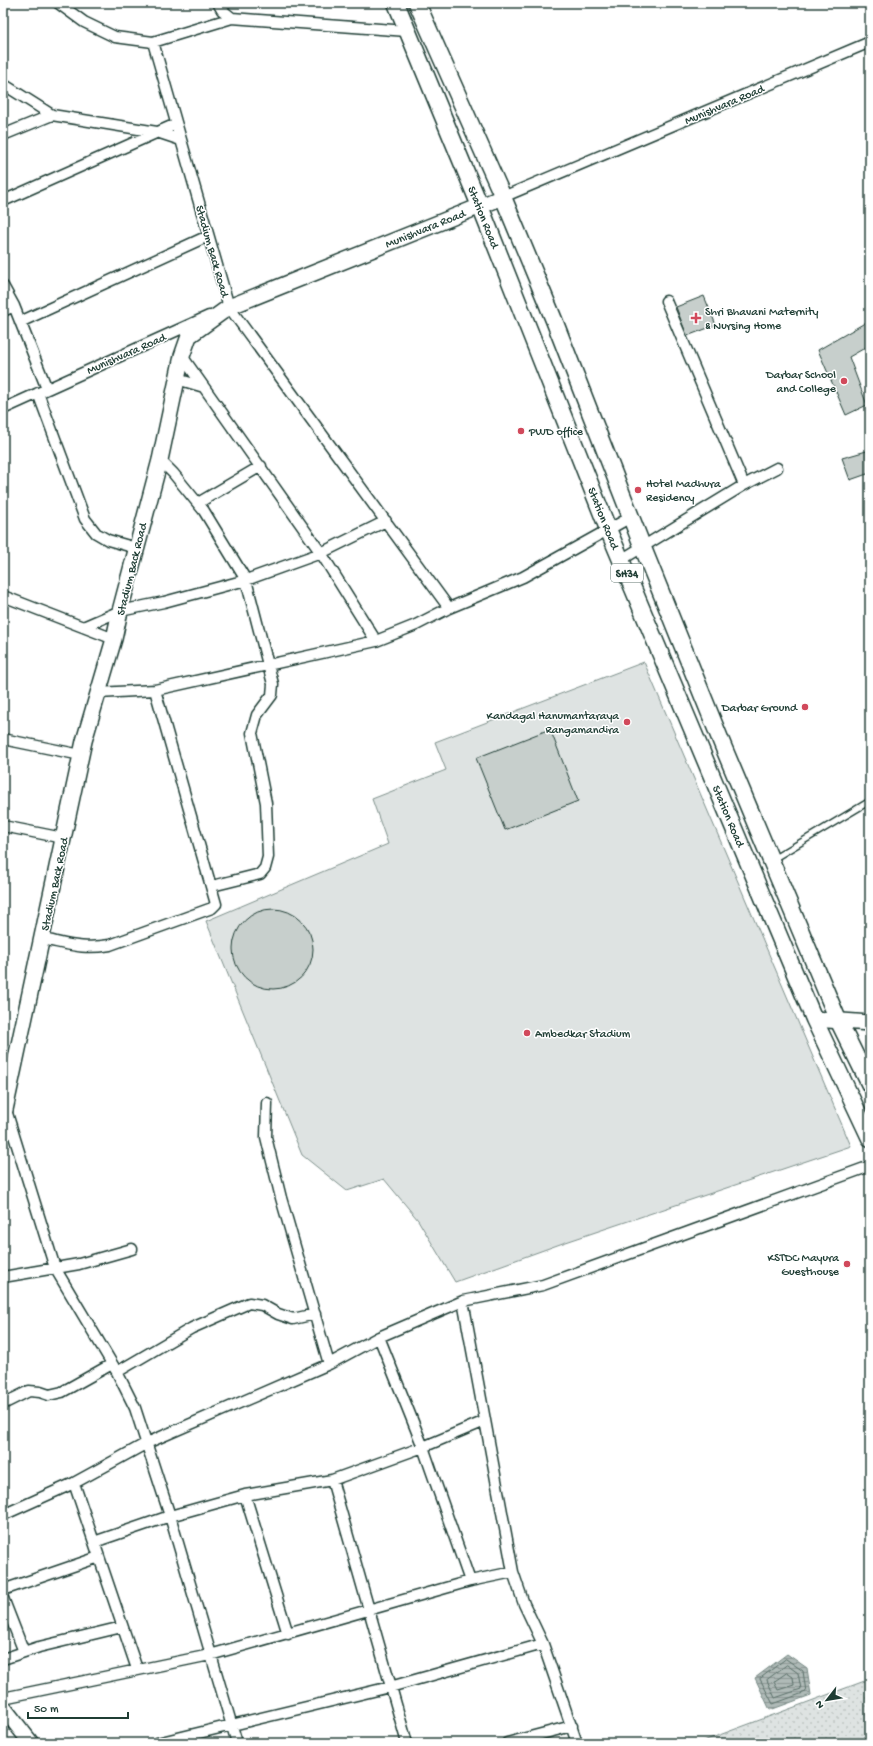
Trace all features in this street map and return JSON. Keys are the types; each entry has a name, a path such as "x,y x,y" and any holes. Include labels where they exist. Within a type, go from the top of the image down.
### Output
{"main road":[{"name":"Station Road","path":"396,3 480,206 608,529 814,1019 870,1138"},
{"name":"Station Road","path":"417,3 503,197 554,320 722,746 838,1020 870,1086"}],"street":[{"path":"58,3 84,22 115,37 153,42 232,18 407,31"},
{"path":"218,3 222,10 232,18"},
{"name":"Stadium Back Road","path":"4,1115 81,755 114,639 136,548 160,460 182,356 189,336 229,307 153,42"},
{"name":"Munishvara Road","path":"3,409 229,307 503,197 870,42"},
{"path":"3,84 52,115 157,132 181,140"},
{"path":"3,134 52,115"},
{"path":"3,201 176,124"},
{"path":"20,322 208,236"},
{"path":"3,286 14,306 20,322 85,518 96,533 108,540 136,548"},
{"path":"666,301 744,486"},
{"path":"3,311 14,306"},
{"path":"229,307 449,608"},
{"path":"182,356 322,553 376,641"},
{"path":"177,379 204,387"},
{"path":"160,460 198,503 246,580 273,684 272,695 257,715 252,733 266,803 267,862 265,868 260,874 212,886"},
{"path":"198,503 261,466"},
{"path":"621,560 776,468"},
{"path":"98,693 155,690 376,641 416,625 449,608 523,577 631,517"},
{"path":"83,627 120,611 164,602 246,580 322,553 386,521"},
{"path":"3,596 114,639"},
{"path":"42,939 94,948 110,945 212,908 216,904 155,690"},
{"path":"3,739 81,755"},
{"path":"3,826 64,838"},
{"path":"814,1019 870,1023"},
{"path":"267,1103 266,1137 281,1198 330,1364"},
{"path":"4,1115 55,1268 114,1368 134,1408 147,1443 237,1743"},
{"path":"3,1515 74,1483 147,1443 330,1364 379,1338 463,1301 543,1285 870,1166"},
{"path":"3,1277 79,1264 132,1249"},
{"path":"463,1301 513,1572 524,1604 543,1644 572,1726 576,1743"},
{"path":"3,1404 29,1391 40,1392 49,1396 62,1392 114,1368 192,1328 249,1303 262,1306 293,1319 315,1314"},
{"path":"379,1338 423,1447 470,1581"},
{"path":"94,1542 170,1516 245,1495 332,1480 423,1447 485,1421"},
{"path":"332,1480 407,1743"},
{"path":"74,1483 137,1670"},
{"path":"245,1495 288,1634"},
{"path":"3,1590 98,1557"},
{"path":"3,1698 210,1655 369,1611 470,1581 513,1572"},
{"path":"3,1598 24,1652"},
{"path":"3,1659 24,1652 122,1627"},
{"path":"157,1743 390,1687 543,1644"},
{"path":"3,1707 31,1743"},
{"path":"507,1743 572,1726"}],"lane":[{"path":"771,860 870,801"}],"path":[{"path":"848,1743 870,1736"}],"shaded area":[{"name":"Ambedkar Stadium","path":"644,662 851,1146 563,1243 455,1282 418,1220 384,1179 347,1191 302,1155 206,921 388,844 372,799 446,770 435,742"},
{"path":"870,1679 870,1743 698,1743"}],"water":[{"path":"787,1654 807,1668 811,1695 770,1710 755,1678"}],"building":[{"path":"704,296 716,325 687,336 676,307"},
{"name":"Darbar School and College","path":"870,320 870,345 849,357 867,405 846,415 818,350"},
{"path":"870,450 870,473 850,480 842,458"},
{"path":"550,729 578,801 505,830 476,758"},
{"path":"273,909 288,912 301,921 310,934 313,949 310,964 301,977 288,986 273,989 258,986 245,977 236,964 233,949 236,934 245,921 258,912"}],"place":[{"name":"Shri Bhavani Maternity & Nursing Home","path":"696,318"},
{"name":"Darbar School and College","path":"844,381"},
{"name":"PWD office","path":"521,431"},
{"name":"Hotel Madhura Residency","path":"638,490"},
{"name":"Darbar Ground","path":"805,707"},
{"name":"Kandagal Hanumantaraya Rangamandira","path":"627,722"},
{"name":"Ambedkar Stadium","path":"527,1033"},
{"name":"KSTDC Mayura Guesthouse","path":"847,1264"}]}
